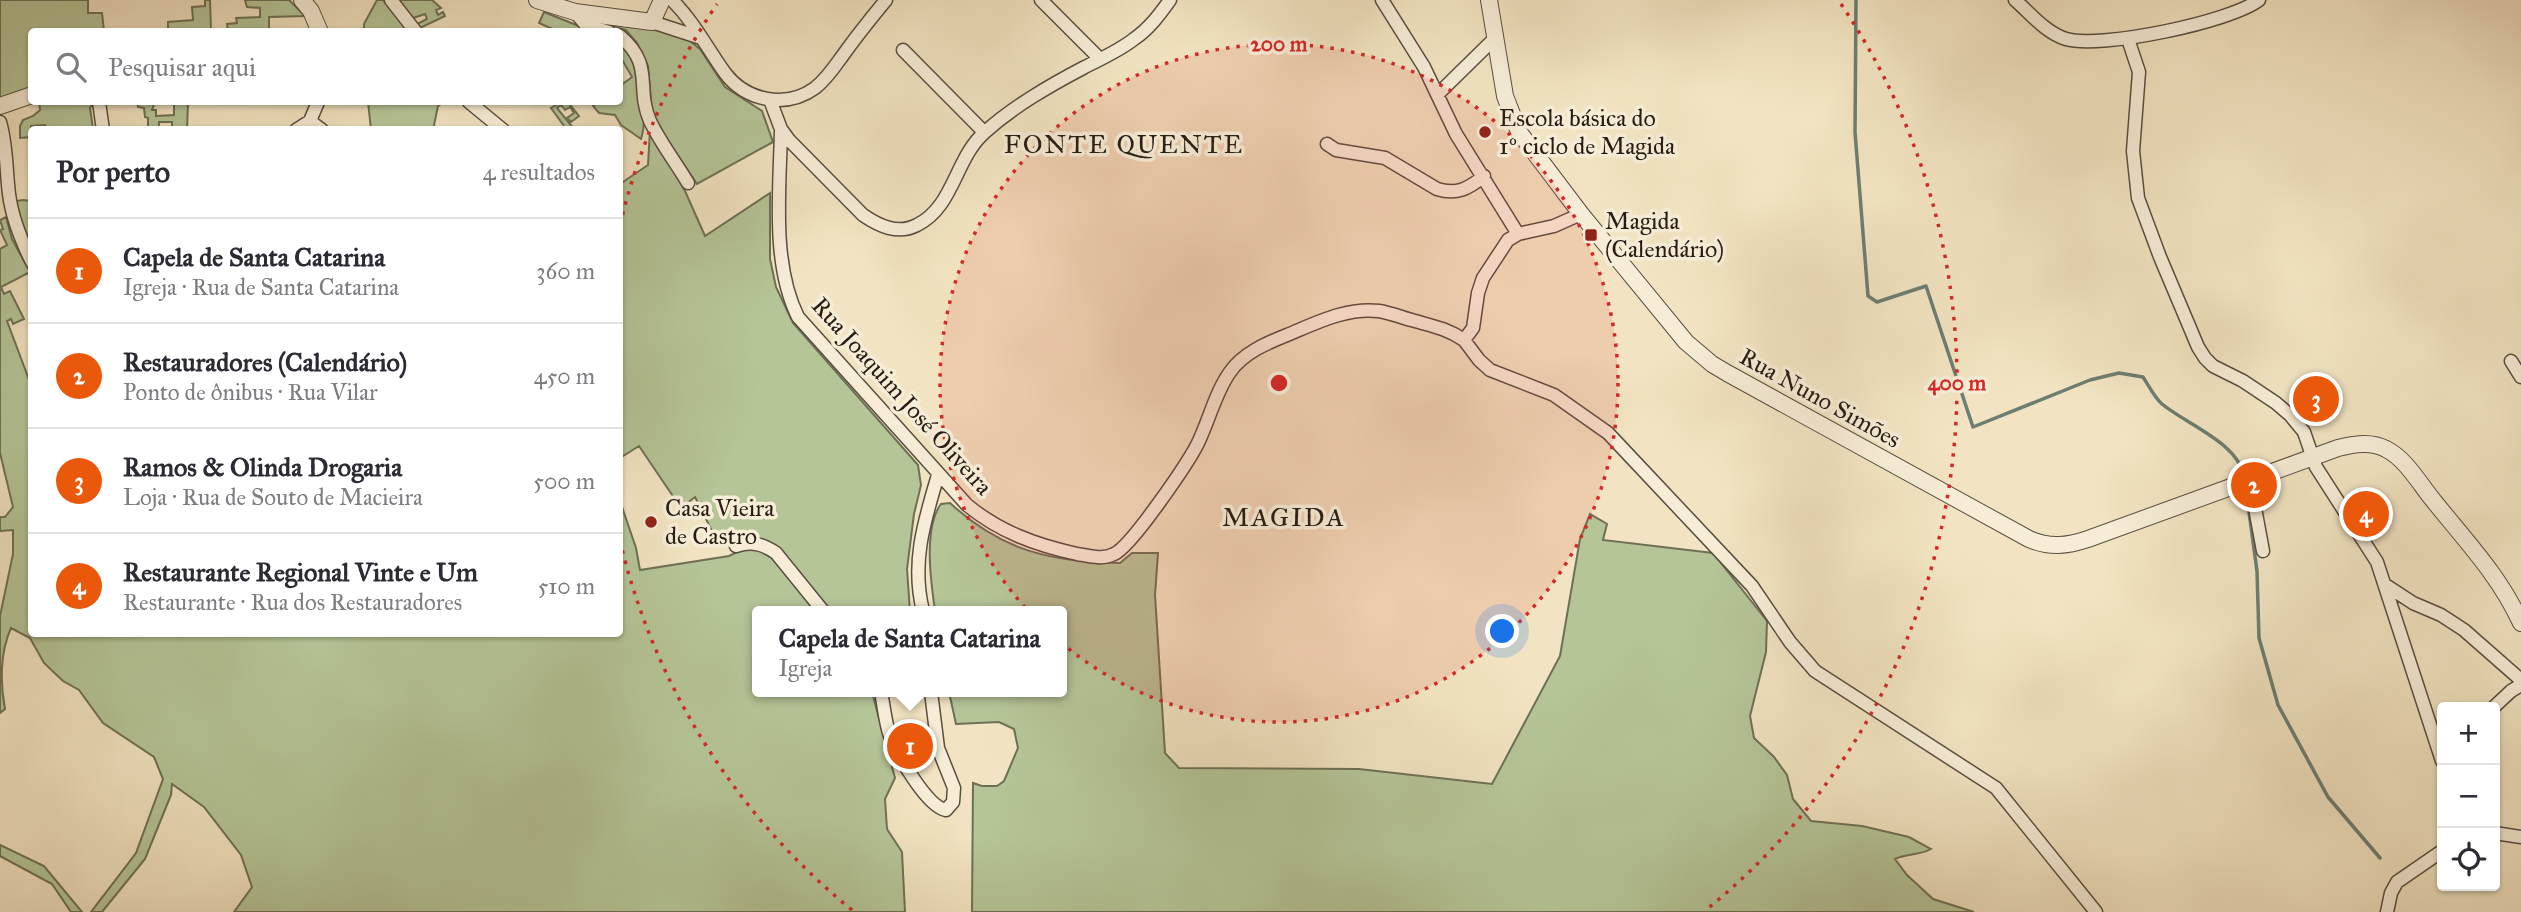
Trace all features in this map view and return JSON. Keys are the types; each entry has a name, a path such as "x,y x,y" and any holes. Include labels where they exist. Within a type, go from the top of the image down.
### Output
{"street":[{"path":"302,0 311,11 318,28"},
{"path":"391,0 413,28"},
{"path":"537,0 575,12 652,22 698,37"},
{"path":"652,22 662,0"},
{"path":"672,0 685,13 698,37 707,45 733,82 751,94 770,100 790,99 815,88 886,0"},
{"path":"1041,0 1100,59"},
{"path":"770,100 781,129 798,151 863,215 877,224 901,229 920,223 940,205 968,152 984,132 1042,91 1134,40 1170,0"},
{"path":"1382,0 1424,67 1456,134 1518,234"},
{"name":"Rua Nuno Simões","path":"1489,0 1501,79 1513,121 1581,214 1686,342 1712,364 2037,543 2054,546 2078,543 2347,446 2366,444 2383,447 2398,456 2492,571 2521,623"},
{"path":"2015,0 2049,30 2066,39 2087,42 2128,39 2238,12 2259,0"},
{"path":"575,12 586,25 596,28"},
{"path":"1438,94 1494,38"},
{"path":"623,39 630,45 642,66 646,107 652,125 688,183"},
{"path":"2128,39 2139,72 2133,151 2138,198 2193,334 2204,358 2213,366 2243,381 2290,415 2304,432 2311,458 2373,552 2387,586 2437,743"},
{"path":"903,50 984,132"},
{"path":"0,106 28,96"},
{"path":"99,105 102,126"},
{"path":"302,126 310,121 317,105"},
{"path":"473,105 498,126"},
{"path":"310,121 317,126"},
{"path":"0,122 4,136 9,195 15,222 28,253"},
{"name":"Rua Joaquim José Oliveira","path":"781,129 781,261 790,300 798,317 938,475 982,516 1017,537 1062,551 1091,557 1107,557 1122,550 1189,458 1202,435 1227,375 1247,355 1269,343 1328,318 1357,311 1388,313 1442,328 1464,340"},
{"path":"1327,144 1336,150 1385,158 1445,192 1465,190 1484,176"},
{"path":"1581,214 1554,226 1518,234 1508,240 1483,278 1478,293 1474,328 1464,340 1490,370 1554,395 1608,433 1752,586 1790,642 1815,671 1996,788 2096,912"},
{"path":"2511,361 2521,377"},
{"path":"922,606 917,578 918,561 924,525 938,475"},
{"path":"2250,481 2263,551"},
{"path":"736,546 756,544 776,553 819,606"},
{"path":"2387,586 2464,630 2521,683 2499,702"},
{"path":"882,697 894,746 926,794 936,806 946,810 953,802 954,788 938,748 932,697"},
{"path":"2500,834 2521,837"},
{"path":"2387,912 2391,893 2397,882 2437,854"}],"green space":[{"path":"0,0 88,0 88,13 102,13 104,28 28,28 28,90 0,100"},
{"path":"205,0 210,0 211,28 168,28 168,22 193,20 192,7 205,6"},
{"path":"245,0 289,0 305,16 269,17 269,28 228,28 227,24 237,23 236,18 260,17 260,8 247,7"},
{"path":"377,0 383,0 406,28 364,28"},
{"path":"396,0 432,0 441,8 436,10 438,15 443,12 445,16 420,28 417,24 427,19 425,14 413,18"},
{"path":"544,12 584,28 550,28 539,23"},
{"path":"597,21 656,29 686,38 700,49 725,87 762,111 773,142 697,184 659,128 652,112 648,66 637,43 626,30"},
{"path":"623,44 637,73 643,102 641,139 621,125 615,115 599,113 593,106 623,105 623,84 632,77 623,61"},
{"path":"39,105 92,105 93,126 28,126 28,137 20,138 23,120 40,110"},
{"path":"154,105 152,110 156,110 156,116 174,115 174,105 188,105 187,126 172,126 172,122 159,122 159,126 148,126 144,108 138,107"},
{"path":"368,105 440,105 434,126 371,126"},
{"path":"561,105 557,108 572,126 564,126 551,108"},
{"path":"561,105 570,105 579,116 571,122 567,118 574,113 570,107 565,110"},
{"path":"650,130 685,191 705,236 770,193 770,259 776,287 793,323 918,465 921,485 914,514 907,569 910,606 752,606 752,697 873,697 895,778 885,799 887,829 902,852 905,912 234,912 252,887 241,855 204,807 172,784 171,795 145,859 102,912 91,912 136,853 163,779 154,757 103,723 79,690 63,681 44,663 28,637 623,637 623,510 636,548 640,570 729,556 763,540 714,535 695,497 681,508 639,446 623,456 623,182 648,165"},
{"path":"16,201 28,201 28,240 17,210"},
{"path":"6,217 12,239 28,268 28,273 1,287 4,294 10,291 24,319 13,324 11,319 7,321 28,377 28,637 11,628 7,637 2,668 5,709 0,713 0,616 13,554 13,530 0,531 0,517 5,517 13,507 0,453 0,249 7,245 0,230 3,229 0,220"},
{"path":"950,503 969,519 1008,543 1050,556 1120,563 1132,553 1158,553 1155,595 1165,753 1179,768 1359,769 1492,784 1560,656 1580,539 1590,514 1607,524 1603,540 1713,553 1767,621 1766,652 1750,716 1754,738 1774,757 1787,775 1793,799 1811,821 1862,826 1909,837 1931,849 1895,859 1907,875 1933,899 1974,912 972,912 973,783 997,786 1004,781 1018,748 1014,729 999,722 956,724 950,697 1067,697 1067,606 934,606 930,541 935,514 941,504"},
{"path":"0,845 44,866 82,912 71,912 52,884 0,856"}],"waterway":[{"path":"1856,0 1855,132 1868,296 1877,302 1926,286 1973,427 2090,380 2119,373 2143,377 2162,404 2222,444 2240,465 2244,477"},
{"path":"2246,490 2257,571 2259,638 2278,705 2328,797 2380,858"}],"place":[{"name":"Escola básica do 1º ciclo de Magida","path":"1485,132"},
{"name":"Magida (Calendário)","path":"1591,235"},
{"name":"Ramos & Olinda Drogaria","path":"2316,399"},
{"name":"Restauradores (Calendário)","path":"2254,485"},
{"name":"Restaurante Regional Vinte e Um","path":"2366,514"},
{"name":"Casa Vieira de Castro","path":"651,522"},
{"name":"Capela de Santa Catarina","path":"910,746"}],"district":[{"name":"FONTE QUENTE","path":"1124,144"},
{"name":"MAGIDA","path":"1284,517"}]}
